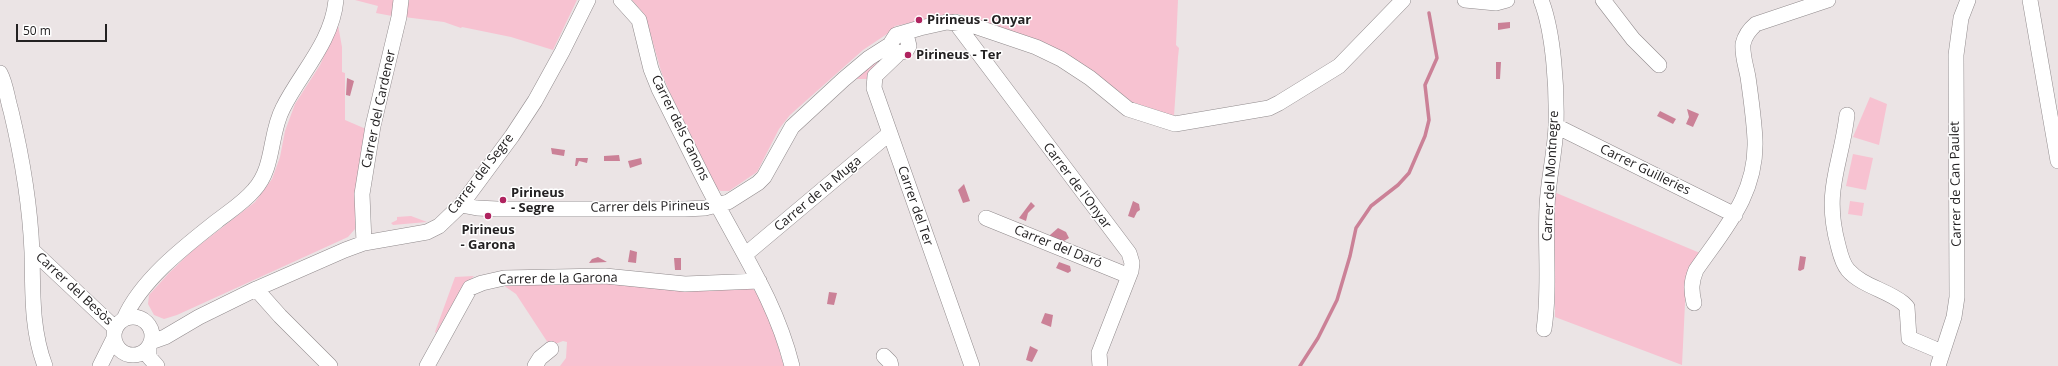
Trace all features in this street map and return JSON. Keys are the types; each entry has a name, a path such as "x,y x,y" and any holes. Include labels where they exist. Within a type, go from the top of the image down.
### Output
{"street":[{"path":"100,366 118,328 142,287 158,274 186,245 246,199 256,189 267,168 282,108 319,50 335,10 336,0"},
{"name":"Carrer del Cardener","path":"364,243 362,194 373,126 399,17 401,0"},
{"name":"Carrer del Segre","path":"118,328 132,316 146,322 172,326 199,316 256,289 364,243 427,232 439,226 461,205 512,136 535,101 588,0"},
{"name":"Carrer dels Canons","path":"621,0 639,20 651,69 659,89 718,205 746,254 776,316 786,342 792,366"},
{"name":"Carrer dels Pirineus","path":"900,45 920,28 951,22 971,25 1036,47 1061,59 1090,78 1128,109 1175,124 1269,108 1279,103 1339,66 1403,0"},
{"path":"1465,0 1496,3 1507,0"},
{"name":"Carrer del Montnegre","path":"1541,0 1546,16 1554,66 1556,126 1547,207 1547,308 1544,329"},
{"path":"1603,0 1633,39 1659,66"},
{"path":"1694,303 1692,280 1696,270 1735,215 1746,196 1752,173 1755,142 1753,106 1743,55 1745,37 1750,29 1756,24 1828,0"},
{"name":"Carrer de Can Paulet","path":"1940,359 1954,317 1958,297 1956,55 1961,18 1968,0"},
{"path":"2030,0 2052,86 2058,162"},
{"name":"Carrer dels Pirineus","path":"461,205 477,208 497,209 685,209 718,205 728,202 764,177 792,127 869,58 951,22"},
{"name":"Carrer de l'Onyar","path":"951,22 1126,248 1132,263 1129,276 1099,353 1100,366"},
{"name":"Carrer del Ter","path":"900,45 878,71 874,82 874,88 972,366"},
{"name":"Carrer del Besòs","path":"0,72 18,138 25,179 32,250 35,330 45,366"},
{"path":"1847,115 1832,187 1831,204 1834,230 1843,264 1856,277 1903,303 1907,308 1909,338 1940,359"},
{"name":"Carrer Guilleries","path":"1556,126 1735,215"},
{"name":"Carrer de la Muga","path":"746,254 890,133"},
{"name":"Carrer del Daró","path":"986,218 1129,276"},
{"name":"Carrer del Besòs","path":"32,250 118,328"},
{"path":"157,366 149,357 146,348 151,329 146,322 142,306 144,295 158,274"},
{"name":"Carrer de la Garona","path":"427,366 470,288 492,280 504,278 587,275 618,276 685,284 759,281"},
{"path":"256,289 280,316 330,366"},
{"name":"Carrer del Segre","path":"127,366 146,348 199,316"},
{"path":"118,328 116,344 125,353 146,348"},
{"path":"535,366 540,358 551,349"}],"shaded area":[{"path":"355,0 395,0 392,16 376,13 378,6"},
{"path":"406,0 577,0 553,50 511,37 461,28 444,22 404,17"},
{"path":"632,0 1178,0 1176,45 1179,48 1174,116 1132,102 1083,64 1049,47 968,16 958,14 942,16 895,26 890,32 863,50 790,115 779,129 757,172 729,191 721,191 717,189 669,91 661,71 645,15"},
{"path":"1510,22 1510,28 1498,30 1498,23"},
{"path":"338,25 342,47 342,72 345,73 345,120 366,129 355,229 348,237 177,315 164,319 154,315 148,304 149,295 192,251 255,202 272,179 280,157 285,131 295,104 320,65"},
{"path":"880,60 870,70 867,79 853,79 869,65"},
{"path":"1496,62 1501,62 1500,79 1496,79"},
{"path":"347,78 354,81 350,96 346,95"},
{"path":"1870,97 1887,104 1879,145 1853,137"},
{"path":"1687,109 1699,114 1693,127 1686,124 1689,117"},
{"path":"1660,111 1676,119 1673,124 1657,116"},
{"path":"551,148 565,150 564,156 552,154"},
{"path":"1853,154 1873,158 1866,190 1846,186"},
{"path":"619,155 620,161 604,161 604,156"},
{"path":"576,158 588,158 587,163 579,161 577,166 575,166"},
{"path":"641,158 642,164 630,168 628,161"},
{"path":"964,184 970,201 963,203 958,190"},
{"path":"1554,192 1700,253 1686,283 1682,365 1555,317"},
{"path":"1133,201 1139,204 1140,210 1134,218 1128,216"},
{"path":"1850,201 1864,203 1862,216 1848,214"},
{"path":"1031,202 1035,206 1028,213 1026,221 1019,218"},
{"path":"411,216 427,222 393,225 391,223 397,220 397,217"},
{"path":"1058,228 1066,232 1069,238 1064,241 1050,237 1050,235"},
{"path":"630,250 637,252 636,263 628,262"},
{"path":"1800,256 1806,257 1804,269 1800,271 1798,270"},
{"path":"598,257 607,262 589,263 592,259"},
{"path":"674,258 681,258 681,270 675,270"},
{"path":"1059,262 1070,266 1071,271 1068,273 1056,268"},
{"path":"474,276 461,289 436,333 435,332 455,277"},
{"path":"606,283 752,288 757,293 767,312 784,366 560,366 566,358 567,342 563,341 550,346 516,294 503,285"},
{"path":"829,292 837,293 834,305 827,304"},
{"path":"1045,313 1053,315 1051,327 1041,323"},
{"path":"1030,346 1038,350 1032,362 1026,360"}],"waterway":[{"path":"1300,366 1318,338 1337,300 1350,256 1356,228 1371,206 1398,185 1409,173 1425,136 1429,120 1425,85 1437,58 1429,13"}],"place":[{"name":"Pirineus - Onyar","path":"919,20"},
{"name":"Pirineus - Ter","path":"908,55"},
{"name":"Pirineus - Segre","path":"503,200"},
{"name":"Pirineus - Garona","path":"488,216"}]}
